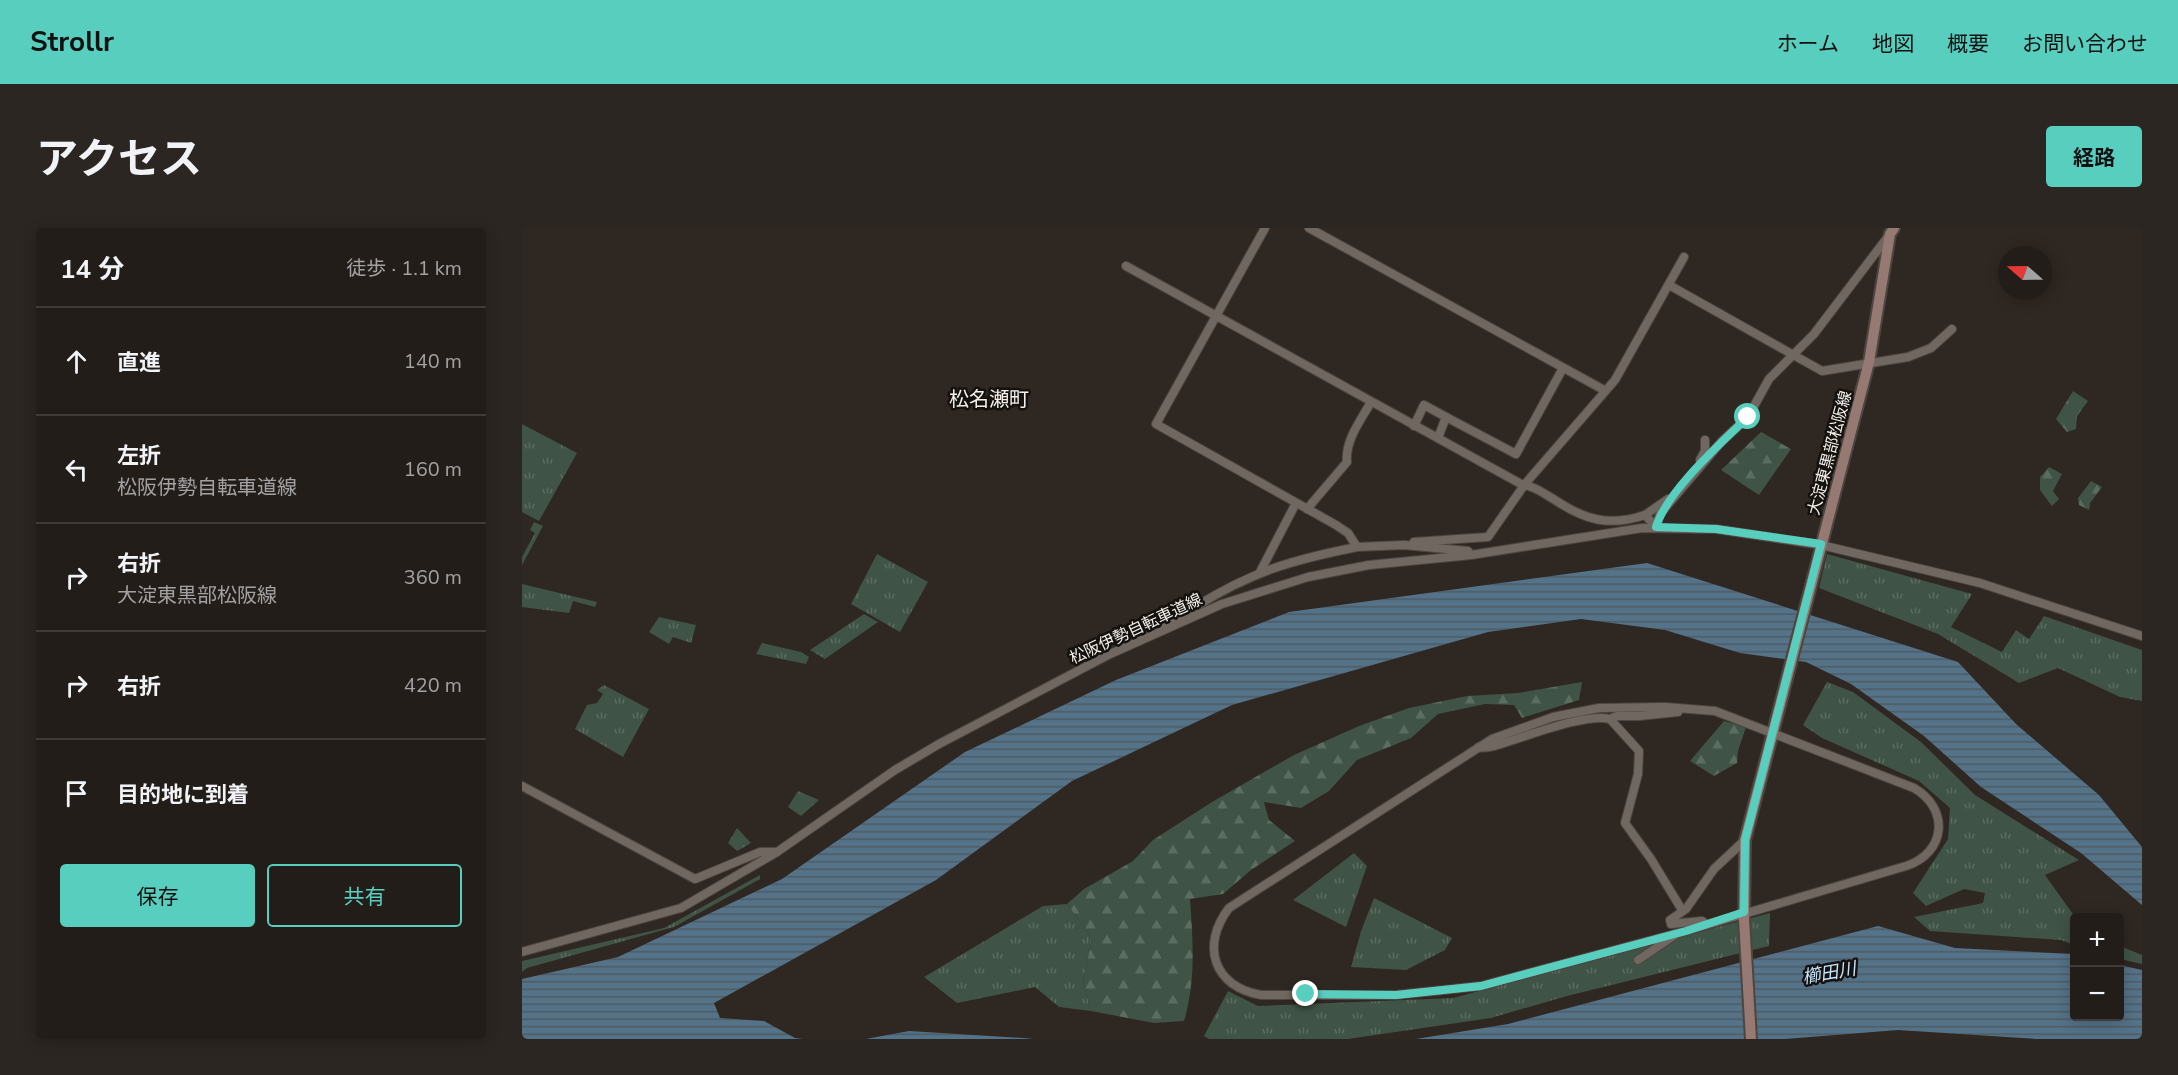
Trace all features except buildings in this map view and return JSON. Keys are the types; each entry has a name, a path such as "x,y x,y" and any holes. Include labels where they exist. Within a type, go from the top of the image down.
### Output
{"main road":[{"name":"大淀東黒部松阪線","path":"1750,1039 1744,916 1745,840 1869,362 1892,231"}],"street":[{"path":"1265,228 1156,424 1348,533 1357,548"},
{"path":"1309,228 1604,390"},
{"path":"1656,527 1660,514 1697,468 1748,417 1769,379 1832,311 1892,231"},
{"path":"1161,631 1166,624 1202,602 1260,572 1281,564 1357,548 1488,537 1525,484 1626,363 1684,257"},
{"path":"1126,266 1414,426 1525,484 1531,485 1564,507 1600,522 1645,515 1664,503 1693,468 1697,468 1706,452 1705,440"},
{"path":"1669,285 1822,371 1908,357 1931,348 1952,329"},
{"path":"1414,426 1424,405 1516,454 1563,368"},
{"path":"1307,509 1324,492 1347,462 1346,451 1349,442 1371,402"},
{"path":"1438,438 1446,417"},
{"path":"1260,572 1296,503"},
{"path":"1645,515 1656,527"},
{"name":"松阪伊勢自転車道線","path":"522,952 681,908 777,852 895,770 939,744 1108,655 1161,631 1222,604 1308,577 1388,562 1471,555 1656,527 1716,529 1820,547 1992,586 2142,636"},
{"path":"1404,544 1468,551 1471,555"},
{"path":"1599,708 1690,708 1715,711 1773,730 1903,783 1929,798 1939,820 1938,834 1932,849 1918,862 1744,916 1706,924 1516,977 1453,991 1396,995 1261,995 1248,993 1230,984 1221,973 1214,952 1216,929 1229,908 1492,739 1553,717 1599,708"},
{"path":"1610,719 1617,716 1639,716 1690,708"},
{"path":"1479,747 1485,748 1521,740 1574,723 1603,717 1610,719 1639,751 1638,774 1625,823 1651,859 1682,910"},
{"path":"522,786 695,879 760,852 777,852"},
{"path":"1706,924 1702,921 1671,924 1670,920 1686,909 1714,869 1745,840"},
{"path":"1638,960 1670,941 1676,934"}],"green space":[{"path":"2073,391 2088,401 2077,416 2076,429 2067,432 2056,419"},
{"path":"522,424 577,453 539,521 522,512"},
{"path":"1761,432 1791,449 1759,495 1721,470"},
{"path":"2049,467 2062,474 2053,491 2059,499 2052,506 2040,490 2040,477"},
{"path":"2091,481 2102,487 2090,503 2089,510 2079,505 2078,498"},
{"path":"534,522 543,526 522,565 522,557 535,533 530,530"},
{"path":"877,554 928,582 900,632 851,604"},
{"path":"1827,554 1972,594 1951,627 2002,652 2016,630 2029,639 2044,616 2142,650 2142,701 2120,697 2058,668 2019,683 1938,634 1819,588"},
{"path":"522,584 597,602 595,607 573,601 569,613 522,607"},
{"path":"864,614 878,622 825,659 810,650"},
{"path":"659,617 696,625 691,643 673,637 669,644 649,632"},
{"path":"762,643 801,652 809,657 806,664 756,654"},
{"path":"1582,682 1579,700 1522,718 1514,705 1485,704 1438,714 1411,738 1357,760 1329,791 1301,808 1264,802 1269,820 1295,841 1251,870 1223,894 1190,899 1193,945 1192,976 1184,1021 1154,1023 1091,1011 1083,981 1092,938 1067,904 1084,889 1133,861 1153,840 1212,802 1294,755 1359,726 1409,708 1467,696 1518,693"},
{"path":"1827,682 1853,692 1921,742 1975,795 2079,860 2045,875 2072,913 2070,913 2070,943 2061,940 1930,931 1914,917 1983,903 1985,893 1964,889 1926,906 1913,893 1948,839 1950,808 1919,781 1822,738 1803,725"},
{"path":"604,685 649,709 623,757 575,729 587,705 597,703 603,694 597,690"},
{"path":"1724,721 1746,727 1738,751 1737,763 1714,776 1690,761"},
{"path":"798,791 819,800 801,816 788,807"},
{"path":"737,828 751,843 737,851 728,843"},
{"path":"1354,853 1367,866 1346,927 1293,900"},
{"path":"760,875 760,879 674,927 527,968 522,972 522,961 664,928"},
{"path":"1374,898 1452,938 1445,950 1406,970 1351,967 1361,931"},
{"path":"1067,904 1092,938 1083,981 1091,1011 1059,1007 1035,987 957,1003 924,977 1043,906"},
{"path":"1770,913 1769,946 1567,996 1491,1018 1348,1039 1209,1039 1204,1036 1228,991 1258,1006 1453,998"},
{"path":"2124,948 2142,955 2142,964 2124,960"}],"water":[{"path":"1647,563 1958,662 2016,724 2099,795 2142,847 2142,905 2081,853 1981,787 1924,736 1851,684 1806,662 1740,653 1665,630 1581,619 1488,632 1232,705 1072,781 936,880 714,1003 720,1018 764,1021 795,1038 803,1039 522,1039 522,979 618,957 782,879 965,752 1116,680 1289,612"},
{"name":"櫛田川","path":"1878,926 1955,948 2070,954 2070,1021 2124,1021 2124,966 2142,970 2142,1039 2036,1039 1898,1030 1785,1039 1416,1039 1508,1024"},
{"path":"909,1031 1023,1038 1034,1039 866,1039"}],"district":[{"name":"松名瀬町","path":"989,399"}],"route":[{"path":"1306,994 1396,995 1453,991 1481,986 1686,931 1744,912 1745,840 1821,544 1716,529 1656,527 1660,514 1697,468 1748,417"}]}
